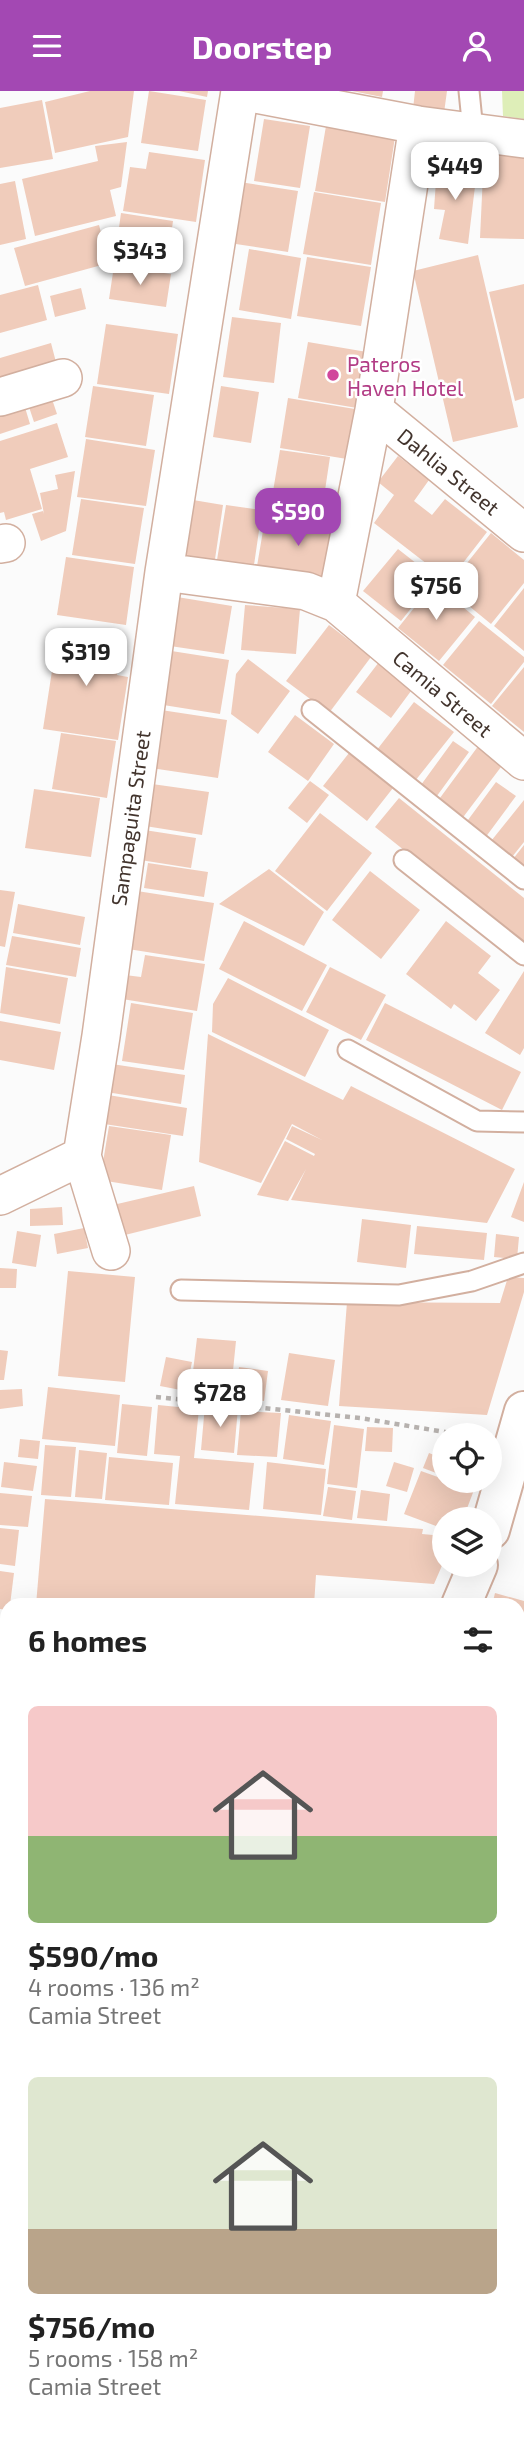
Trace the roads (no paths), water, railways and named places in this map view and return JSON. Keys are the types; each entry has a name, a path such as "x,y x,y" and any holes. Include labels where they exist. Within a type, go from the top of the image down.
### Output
{"street":[{"path":"240,91 418,125 524,139"},
{"name":"Sampaguita Street","path":"111,1251 82,1156 103,1022 164,572 240,91"},
{"path":"336,603 374,410 418,125"},
{"path":"0,397 63,378"},
{"name":"Dahlia Street","path":"374,410 524,533"},
{"name":"Camia Street","path":"164,572 306,591 336,603 524,761"},
{"path":"0,1196 82,1156"},
{"path":"497,1507 524,1411"},
{"path":"464,1598 473,1577"}],"lane":[{"path":"469,91 473,131"},
{"path":"312,710 524,879"},
{"path":"404,860 524,955"},
{"path":"348,1050 477,1121 524,1122"},
{"path":"181,1290 399,1295 472,1281 524,1263"}],"place":[{"name":"Pateros Haven Hotel","path":"333,375"}]}
